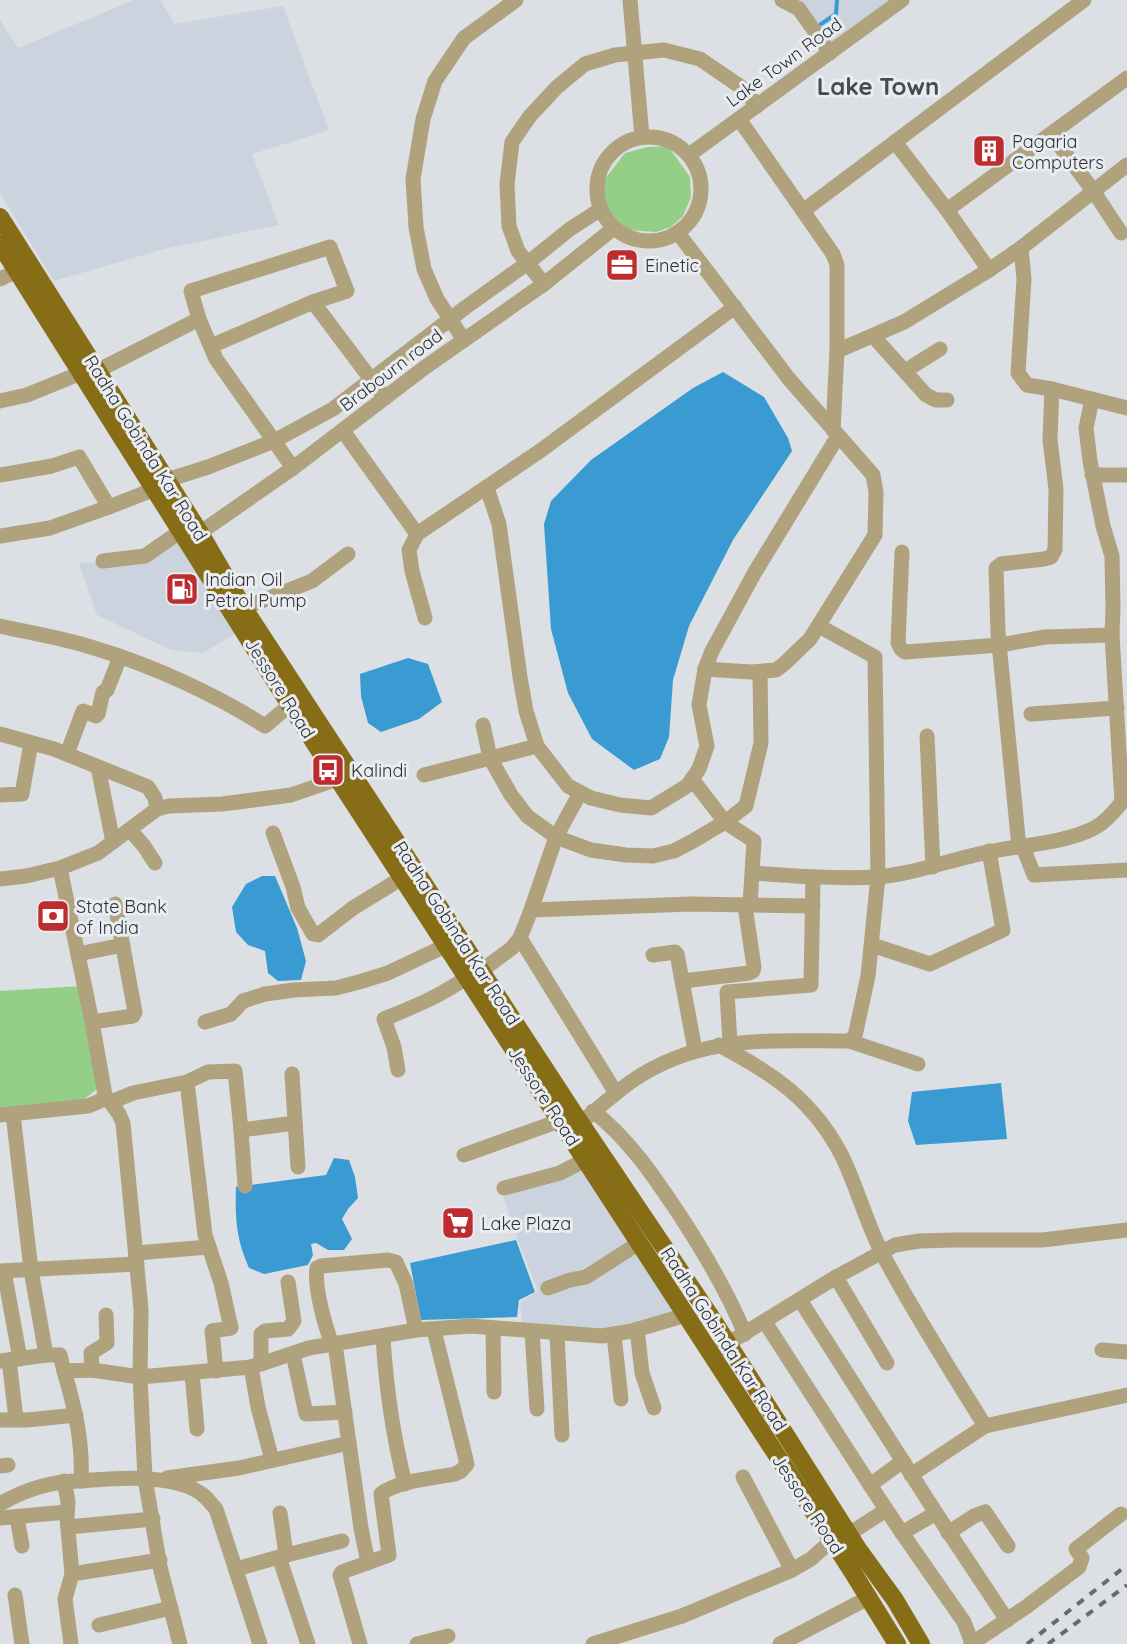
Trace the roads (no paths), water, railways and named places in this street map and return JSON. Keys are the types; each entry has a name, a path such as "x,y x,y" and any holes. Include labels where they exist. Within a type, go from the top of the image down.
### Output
{"main road":[{"name":"Radha Gobinda Kar Road","path":"0,218 89,372 190,535"},
{"path":"0,244 89,372"},
{"name":"Jessore Road","path":"190,535 238,610 290,705 346,777 402,878 445,946 474,974 575,1122 585,1160 831,1541 850,1546 868,1598 897,1644"},
{"name":"Radha Gobinda Kar Road","path":"238,610 474,974"},
{"name":"Radha Gobinda Kar Road","path":"575,1122 728,1344 850,1546 895,1600 921,1644"}],"street":[{"path":"630,0 642,137"},
{"path":"783,0 799,9 830,53"},
{"name":"Lake Town Road","path":"689,155 902,0"},
{"path":"804,211 1084,0"},
{"path":"464,340 437,299 424,268 416,227 413,179 423,120 435,81 464,38 514,1"},
{"path":"544,284 529,262 518,251 509,226 507,184 512,142 530,116 556,87 585,64 615,55 664,50 700,59 744,89 757,105"},
{"path":"947,210 1127,78"},
{"path":"487,488 499,524 519,677 526,711 537,746 568,786 580,793 620,805 651,808 687,786 699,769 707,746 699,705 705,669 712,651 835,433 837,265 833,254 739,119"},
{"path":"1051,134 1121,233"},
{"path":"642,137 659,138 676,144 689,155 699,175 701,196 693,217 678,233 652,242 625,236 614,228 601,209 597,190 600,172 609,155 624,143 642,137"},
{"path":"895,142 989,270"},
{"path":"837,351 904,322 989,270 1021,248 1127,165"},
{"path":"0,536 50,528 109,507 274,441 333,409 570,229 601,209"},
{"name":"Brabourn road","path":"103,561 145,556 190,535 293,468 464,340 544,284 614,228"},
{"path":"678,233 789,380 873,475 876,492 875,535 810,639 776,669 760,672 705,669"},
{"path":"211,346 313,302 347,291 330,247 190,291 199,319 216,359 293,468"},
{"path":"1021,248 1024,279 1018,373 1027,385 1127,408"},
{"path":"0,279 17,271"},
{"path":"313,302 386,398"},
{"path":"425,618 412,571 409,550 417,534 540,451 735,307"},
{"path":"0,401 27,395 89,372 199,319"},
{"path":"873,336 926,395 936,400 947,400"},
{"path":"905,371 940,350"},
{"path":"1052,389 1050,440 1056,489 1055,550 1051,557 1001,564 996,568 1000,645 1021,847 1034,875 1127,870"},
{"path":"753,873 813,877 878,877 933,867 948,861 1088,831 1110,818 1124,801 1112,635 1120,618 1112,556 1092,475 1086,428 1092,399"},
{"path":"343,431 417,534"},
{"path":"0,475 52,466 79,458 109,507"},
{"path":"1092,475 1127,475"},
{"path":"902,552 898,643 901,650 905,652 1000,645 1046,637 1112,635"},
{"path":"238,610 312,581 348,554"},
{"path":"0,626 94,648 120,657 234,706 265,726 290,705"},
{"path":"819,626 875,657 878,877 872,945 858,1025 855,1036 849,1041"},
{"path":"67,754 82,711 96,716 98,714 103,692 107,690 120,657"},
{"path":"483,725 490,758 511,795 527,816 556,837 591,850 652,856 674,851 725,822 746,806 761,743 760,672"},
{"path":"1031,714 1117,708"},
{"path":"0,734 67,754 148,787 155,798 157,809"},
{"path":"927,736 933,867"},
{"path":"0,795 22,794 31,742"},
{"path":"424,775 537,746"},
{"path":"98,766 113,842"},
{"path":"0,879 60,868 98,853 157,809 291,795 346,777"},
{"path":"683,981 749,973 754,967 747,905 753,873 754,841 725,822 692,779"},
{"path":"398,1070 394,1047 384,1018 451,989 512,948 520,938 556,837 580,793"},
{"path":"130,830 155,863"},
{"path":"273,833 298,908 313,934 318,935 353,908 402,878"},
{"path":"872,945 930,964 1003,930 989,852"},
{"path":"60,868 108,1099 123,1123 141,1309 140,1377 153,1519 177,1643"},
{"path":"725,1044 727,992 811,985 813,877"},
{"path":"92,1022 134,1015 115,904"},
{"path":"531,910 691,904 813,906"},
{"path":"520,938 616,1094"},
{"path":"78,954 123,945"},
{"path":"206,1022 231,1014 243,1001 265,994 336,988 378,976 445,946"},
{"path":"652,955 675,952 677,954 695,1050"},
{"path":"464,1155 575,1122 634,1080 695,1050 725,1044 768,1041 849,1041 918,1064"},
{"path":"725,1044 795,1093 815,1114 841,1156 882,1252 985,1426"},
{"path":"46,1354 6,1114 88,1106 108,1099 187,1082 208,1072 234,1071 245,1186"},
{"path":"292,1074 298,1167"},
{"path":"187,1082 205,1235 221,1283 231,1328 212,1330 216,1371"},
{"path":"575,1122 610,1124 648,1166 733,1305 745,1334"},
{"path":"241,1130 295,1123"},
{"path":"504,1188 560,1173 585,1160"},
{"path":"710,1354 836,1277 895,1245 919,1241 1042,1240 1127,1230"},
{"path":"548,1288 586,1277 639,1243"},
{"path":"16,1419 2,1271 137,1259 209,1247"},
{"path":"368,1563 334,1344 316,1279 317,1268 388,1260 396,1262 406,1284 416,1330"},
{"path":"836,1277 887,1363"},
{"path":"272,1460 258,1407 256,1366 261,1334 266,1331 288,1329 294,1321 288,1282"},
{"path":"800,1300 948,1533 1007,1620"},
{"path":"92,1370 91,1353 107,1343 106,1315"},
{"path":"64,1371 92,1370 140,1377 216,1371 256,1366 309,1348 416,1330 471,1326 602,1336 614,1335 686,1315"},
{"path":"765,1322 886,1510 964,1622 971,1644 1079,1567 1082,1558 1076,1549 1121,1514"},
{"path":"493,1328 494,1392"},
{"path":"637,1329 642,1373 654,1408"},
{"path":"360,1644 340,1575 342,1572 389,1555 381,1494 405,1484 455,1474 461,1471 466,1464 434,1330"},
{"path":"532,1331 537,1409"},
{"path":"558,1334 562,1436"},
{"path":"614,1335 621,1399"},
{"path":"383,1337 385,1374 405,1484"},
{"path":"1102,1350 1127,1352"},
{"path":"9,1360 46,1354 60,1355 76,1415 82,1458 81,1481"},
{"path":"293,1354 306,1414 345,1412"},
{"path":"192,1373 197,1429"},
{"path":"911,1475 985,1426 1127,1395"},
{"path":"0,1420 76,1415"},
{"path":"0,1504 15,1495 64,1481 149,1479 238,1467 349,1443"},
{"path":"870,1485 903,1461"},
{"path":"743,1477 792,1570"},
{"path":"149,1479 189,1487 204,1495 216,1509 260,1644"},
{"path":"64,1481 68,1501 67,1520 72,1574 65,1599 71,1644"},
{"path":"850,1546 886,1510"},
{"path":"948,1533 974,1516 985,1512 1008,1546"},
{"path":"280,1513 283,1555 308,1644"},
{"path":"902,1533 936,1513"},
{"path":"17,1517 22,1546"},
{"path":"0,1518 153,1519"},
{"path":"593,1644 682,1616 792,1570 811,1559 831,1541"},
{"path":"236,1569 283,1555 342,1542"},
{"path":"72,1574 160,1560"},
{"path":"15,1595 22,1644"},
{"path":"780,1644 868,1598"},
{"path":"99,1625 171,1608"},
{"path":"417,1644 448,1636"}],"water":[{"path":"723,372 764,397 788,438 792,451 733,540 689,626 673,680 669,737 660,759 634,770 592,739 568,693 551,629 544,524 551,501 591,460 693,388"},
{"path":"408,658 428,664 442,702 419,719 381,732 368,723 361,696 360,674"},
{"path":"262,876 275,876 297,928 306,961 301,980 278,981 268,973 265,951 248,945 236,932 232,907 246,884"},
{"path":"1001,1083 1007,1139 916,1145 908,1121 912,1092"},
{"path":"334,1158 349,1160 355,1177 358,1198 342,1219 352,1239 344,1250 328,1250 316,1243 311,1244 313,1255 308,1265 264,1274 249,1268 237,1228 236,1187 326,1175"},
{"path":"516,1240 535,1292 519,1300 517,1317 421,1320 410,1263"}],"waterway":[{"path":"821,24 836,14 837,0"}],"railway":[{"path":"1027,1644 1127,1565"},
{"path":"1048,1644 1127,1585"}],"place":[{"name":"Pagaria Computers","path":"989,151"},
{"name":"Einetic","path":"622,265"},
{"name":"Indian Oil Petrol Pump","path":"182,589"},
{"name":"Kalindi","path":"328,770"},
{"name":"State Bank of India","path":"53,916"},
{"name":"Lake Plaza","path":"458,1223"}],"district":[{"name":"Lake Town","path":"878,86"}]}
